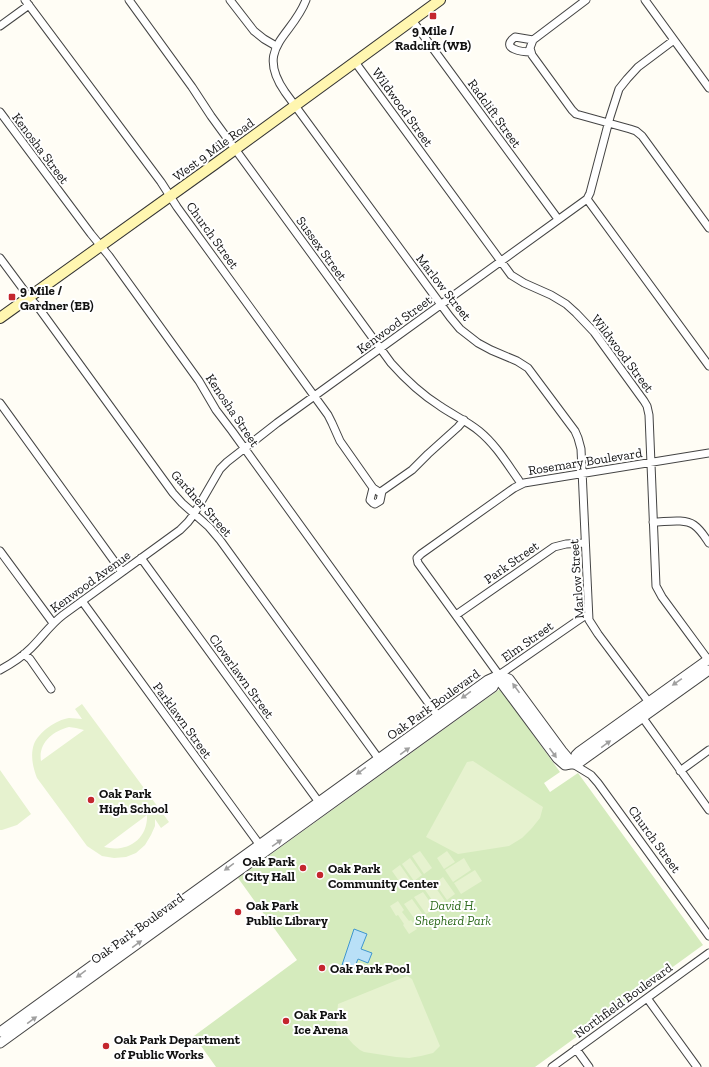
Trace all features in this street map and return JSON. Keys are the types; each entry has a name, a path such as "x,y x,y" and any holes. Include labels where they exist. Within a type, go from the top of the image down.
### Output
{"main road":[{"name":"West 9 Mile Road","path":"0,318 440,0"}],"street":[{"name":"Sussex Street","path":"129,0 192,86 211,116 396,369 420,392 441,407 464,420 487,438 521,484"},
{"path":"230,0 254,31 276,46"},
{"name":"Marlow Street","path":"306,0 300,14 276,46 273,60 274,72 280,86 440,305 460,329 468,336 491,350 517,360 523,364 532,373 575,431 581,449 583,473 589,620 594,630 652,706"},
{"path":"586,0 533,40 530,48 534,58 574,112 579,116 630,129 642,136 709,228"},
{"path":"645,0 709,88"},
{"path":"0,26 27,3"},
{"name":"Church Street","path":"27,3 161,182 169,197 330,418 340,441 373,488 370,498 373,503 375,504 380,501 382,491 412,470 464,420"},
{"name":"Radclift Street","path":"412,20 558,220"},
{"path":"531,52 516,50 512,48 510,44 515,37 533,40"},
{"path":"674,40 638,67 619,89 608,123 590,193 587,199 709,366"},
{"name":"Wildwood Street","path":"355,62 511,275 566,304 582,318 594,332 647,406 649,415 657,589 709,663"},
{"name":"Kenosha Street","path":"0,112 109,256 200,381 216,410 441,719"},
{"name":"Kenwood Street","path":"142,558 180,530 188,522 220,469 244,449 277,423 587,199"},
{"name":"Gardner Street","path":"0,258 38,307 173,493 209,527 220,540 381,762"},
{"path":"0,403 122,572"},
{"name":"Rosemary Boulevard","path":"417,558 420,554 521,484 709,453"},
{"path":"373,488 379,492 382,491"},
{"path":"653,522 688,522 698,529 709,542"},
{"name":"Park Street","path":"456,616 554,547 566,544 585,544"},
{"path":"0,551 53,623 30,649 0,670"},
{"name":"Kenwood Avenue","path":"53,623 142,558"},
{"name":"Cloverlawn Street","path":"142,558 321,805"},
{"name":"Church Street","path":"417,558 418,563 499,675 502,684 524,707 544,733 560,761 565,765 573,764 591,775 598,783 709,936"},
{"name":"Parklawn Street","path":"82,601 262,849"},
{"name":"Elm Street","path":"499,675 583,617 588,616"},
{"path":"24,654 30,659 51,689"},
{"path":"573,764 580,762 640,714 709,663"},
{"name":"Oak Park Boulevard","path":"0,1043 321,805 441,719 488,680 499,675"},
{"path":"640,714 709,810"},
{"path":"680,771 709,750"},
{"name":"Oak Park Boulevard","path":"0,1032 262,849"},
{"name":"Northfield Boulevard","path":"552,1067 709,953"},
{"path":"647,998 697,1067"},
{"path":"576,1049 589,1067"}],"green space":[{"name":"David H. Shepherd Park","path":"500,689 560,772 544,783 550,792 578,773 703,945 535,1067 216,1067 194,1036 297,960 238,878"},
{"path":"82,704 169,822 161,828 155,819 155,826 145,845 136,853 126,857 114,858 102,856 87,846 37,778 32,761 32,753 36,740 48,727 59,721 69,718 82,719 75,709","holes":["69,727 84,730 41,761 44,743 57,731","147,815 144,831 140,838 134,843 120,848 104,847"]},
{"path":"473,761 543,807 540,818 532,828 522,838 509,846 458,854 426,837 467,762"},
{"path":"0,770 31,814 17,825 2,830 0,830"},
{"path":"420,851 432,868 424,874 412,856"},
{"path":"447,851 455,862 444,869 437,858"},
{"path":"410,858 422,875 414,881 402,864"},
{"path":"464,858 471,870 453,882 445,870"},
{"path":"400,865 412,882 404,888 392,871"},
{"path":"475,870 482,881 461,894 454,883"},
{"path":"443,877 455,894 447,900 435,883"},
{"path":"433,884 445,901 437,907 425,890"},
{"path":"423,892 435,909 426,914 414,897"},
{"path":"412,899 424,916 416,921 404,904"},
{"path":"398,901 404,910 402,912 409,921 411,920 417,929 409,934 398,915 396,916 390,906"},
{"path":"407,976 412,979 440,1046 433,1053 409,1058 364,1052 360,1050 353,1044 336,1023 338,1004"}],"water":[{"path":"354,929 367,934 361,949 372,953 368,963 358,959 354,969 342,965"}],"place":[{"name":"9 Mile / Radclift (WB)","path":"433,16"},
{"name":"9 Mile / Gardner (EB)","path":"12,297"},
{"name":"Oak Park High School","path":"91,800"},
{"name":"Oak Park City Hall","path":"303,868"},
{"name":"Oak Park Community Center","path":"320,875"},
{"name":"Oak Park Public Library","path":"238,912"},
{"name":"Oak Park Pool","path":"322,968"},
{"name":"Oak Park Ice Arena","path":"286,1021"},
{"name":"Oak Park Department of Public Works","path":"106,1046"}]}
